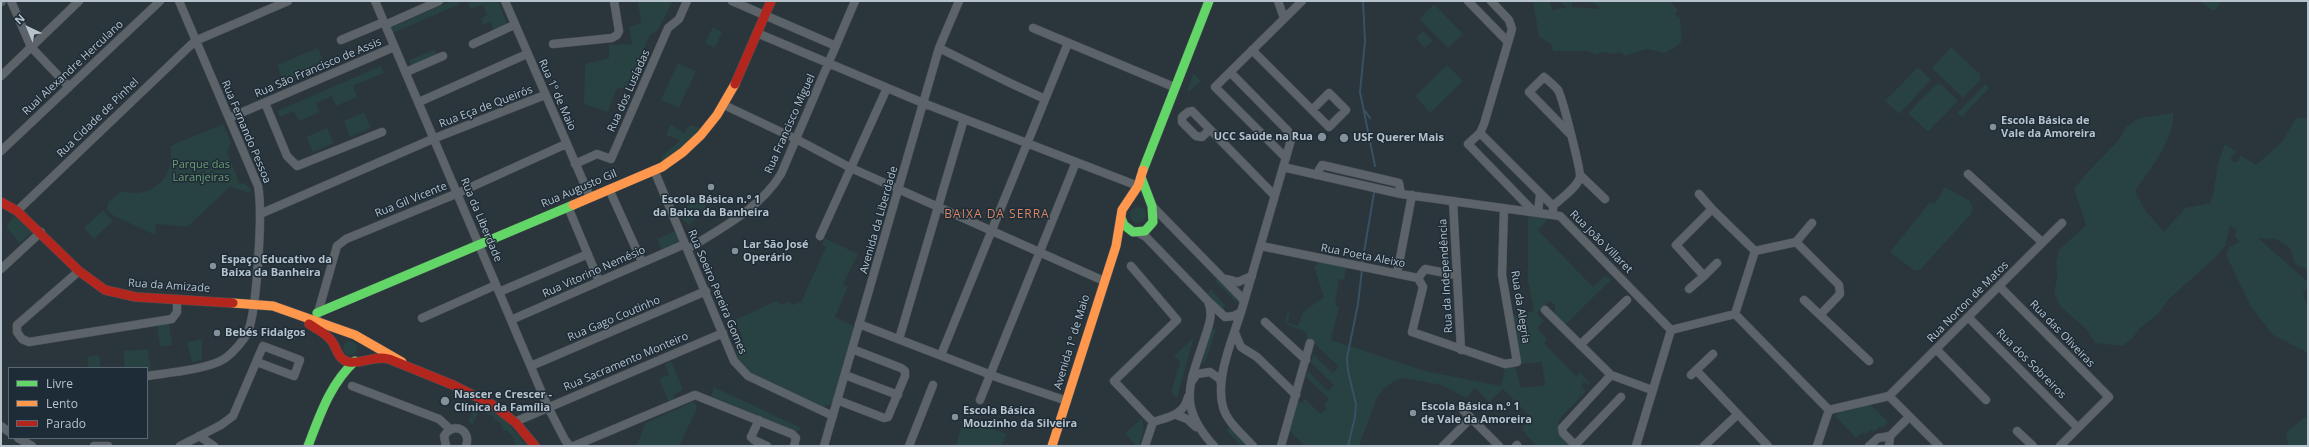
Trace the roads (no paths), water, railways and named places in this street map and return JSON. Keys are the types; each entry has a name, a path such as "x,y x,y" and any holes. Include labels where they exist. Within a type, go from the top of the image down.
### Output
{"main road":[{"name":"Rua Augusto Gil","path":"316,317 675,160 694,144 718,116 771,1"},
{"name":"Avenida 1º de Maio","path":"1052,446 1116,246 1122,210 1139,182 1174,87 1209,1"},
{"path":"1116,246 1135,232 1145,231 1151,226 1155,218 1151,205 1139,182"},
{"path":"1126,203 1138,198 1151,205"},
{"name":"Rua da Amizade","path":"1,202 17,211 41,232 79,271 94,284 119,294 254,303 273,306 294,314 326,335 344,360 356,360 372,356 402,362"},
{"path":"1121,218 1124,225 1135,232"},
{"name":"Rua da Amizade","path":"294,314 316,317 355,336 402,362 482,398 517,421"},
{"path":"308,446 326,400 336,366 337,352 341,338 355,336 364,347 362,354 342,372 326,400"},
{"path":"517,421 535,446"}],"street":[{"path":"11,1 31,47 69,88"},
{"path":"1,76 79,1"},
{"name":"Rual Alexandre Herculano","path":"1,151 160,1"},
{"name":"Rua Fernando Pessoa","path":"148,376 208,365 224,360 248,332 254,303 260,214 258,186 179,1"},
{"path":"195,41 288,1"},
{"name":"Rua da Liberdade","path":"375,1 435,138 548,407 564,440 570,446"},
{"path":"342,40 439,1"},
{"name":"Rua 1º de Maio","path":"505,1 514,25 590,197"},
{"path":"553,44 612,38 618,35 619,31 614,1"},
{"name":"Rua dos Lusíadas","path":"576,164 597,154 611,159 668,28 679,20 687,1"},
{"path":"732,1 836,46"},
{"name":"Rua Francisco Miguel","path":"689,245 748,211 766,194 781,174 855,1"},
{"name":"Avenida da Liberdade","path":"824,446 939,48 959,1"},
{"path":"1278,1 1284,18"},
{"path":"1286,158 1215,87 1302,1"},
{"path":"1468,1 1508,42"},
{"path":"1491,1 1512,24 1484,124 1480,133 1468,144 1518,196 1536,212 1540,195"},
{"path":"472,44 514,25"},
{"path":"1033,28 1174,87"},
{"path":"757,33 964,119 1076,162 1139,182"},
{"name":"Rua Cidade de Pinhel","path":"17,211 195,41"},
{"path":"941,355 1068,43"},
{"name":"Rua São Francisco de Assis","path":"229,118 394,47"},
{"path":"939,48 1010,84 1046,98"},
{"path":"1252,50 1312,110"},
{"path":"419,102 527,54"},
{"path":"406,72 443,56"},
{"path":"1221,384 1291,140 1290,134 1230,72"},
{"path":"1570,134 1529,92 1544,77 1558,90 1570,134 1580,175 1605,199"},
{"path":"820,236 887,88"},
{"name":"Rua Eça de Queirós","path":"260,214 435,138 545,95"},
{"path":"264,103 287,156 292,163 297,166 382,132"},
{"path":"724,105 796,139 851,168 1040,251 1104,281"},
{"path":"899,339 964,119"},
{"path":"1209,130 1274,195"},
{"path":"1480,133 1553,210 1576,183 1580,175"},
{"name":"Rua Gil Vicente","path":"316,317 336,246 346,239 458,193 566,144"},
{"path":"980,400 1076,162"},
{"name":"Rua João Villaret","path":"1283,168 1412,196 1536,212 1553,210 1671,330"},
{"name":"Rua Soeiro Pereira Gomes","path":"654,170 689,245 734,361 744,373 833,416"},
{"path":"1968,174 2042,242"},
{"path":"609,189 642,262"},
{"path":"1699,194 1712,209 1755,251"},
{"path":"1397,274 1412,196"},
{"path":"1508,209 1518,203 1518,196"},
{"name":"Rua da Independência","path":"1453,201 1461,350"},
{"path":"1151,205 1240,294 1244,302"},
{"path":"568,207 599,281"},
{"name":"Rua da Alegria","path":"1461,350 1505,364 1517,362 1502,275 1508,209"},
{"path":"1704,276 1676,244 1712,209"},
{"path":"1755,251 1796,242 1812,223"},
{"name":"Rua Norton de Matos","path":"1889,396 2062,223"},
{"path":"1,269 41,232"},
{"path":"1135,232 1146,237 1208,301 1225,316 1234,316 1241,312"},
{"path":"1796,242 1839,285 1840,294 1820,315"},
{"name":"Rua Vitorino Nemésio","path":"511,320 642,262 689,245"},
{"name":"Rua Poeta Aleixo","path":"1261,246 1418,278 1425,269 1456,275"},
{"path":"1734,314 1755,251"},
{"path":"422,318 588,254"},
{"path":"1689,289 1717,263"},
{"path":"1130,266 1177,320 1114,381 1153,422"},
{"path":"79,271 17,325 16,332 22,339 28,342 172,319 177,312 177,299"},
{"path":"1225,279 1238,282 1252,276"},
{"path":"1418,278 1423,288 1412,332 1461,350"},
{"name":"Rua das Oliveiras","path":"1999,286 2109,397 2078,428"},
{"name":"Rua Gago Coutinho","path":"531,366 706,291"},
{"path":"1580,345 1627,300"},
{"path":"1804,300 1869,361"},
{"path":"1153,422 1176,415 1184,407 1210,320 1211,312 1208,301"},
{"path":"1546,310 1611,375 1652,390"},
{"path":"1636,446 1671,330 1734,314"},
{"path":"1734,314 1829,410"},
{"name":"Rua dos Sobreiros","path":"1968,317 2078,428"},
{"path":"1264,322 1306,360"},
{"path":"859,324 990,374 1067,401"},
{"path":"1235,332 1238,344 1246,351 1257,357 1296,395"},
{"name":"Rua Sacramento Monteiro","path":"517,421 723,333"},
{"path":"1281,446 1310,343"},
{"path":"180,446 228,421 233,416 263,346 300,360 294,376 257,362"},
{"path":"1936,348 1986,400"},
{"path":"837,400 886,418 891,414 898,395 905,371 852,349"},
{"path":"1226,364 1233,355 1246,351"},
{"path":"1713,354 1693,372 1738,414 1768,446"},
{"path":"1192,381 1198,374 1210,372 1220,378 1223,408 1230,422 1252,446"},
{"path":"845,374 898,395"},
{"path":"1611,375 1562,428 1563,433 1575,445 1621,397"},
{"path":"909,446 933,384"},
{"path":"352,386 439,419 450,429"},
{"path":"1190,390 1192,414 1200,430"},
{"path":"574,446 696,395 795,436 794,446"},
{"path":"1829,410 1889,396 1939,446"},
{"path":"1461,408 1499,446"},
{"path":"1817,446 1829,410"},
{"path":"1704,446 1738,414"},
{"path":"1176,415 1186,419 1200,430 1214,446"},
{"path":"1869,446 1878,438 1890,436 1909,417"},
{"path":"1443,446 1471,418"},
{"path":"759,420 751,436 754,440 767,446"},
{"path":"1145,446 1153,422"},
{"path":"445,446 444,436 450,429 455,428 465,432 468,441 466,446"},
{"path":"2060,446 2078,428"},
{"path":"2017,431 2033,446"},
{"path":"199,436 214,446"},
{"path":"1889,446 1890,436"},
{"path":"20,439 32,446"},
{"path":"94,446 108,446"}],"waterway":[{"path":"1363,1 1365,41 1360,92 1375,166"},
{"path":"1365,111 1370,118"},
{"path":"1362,264 1374,193"},
{"path":"1348,446 1355,417 1356,404 1348,371 1347,358 1358,304 1362,270"}],"place":[{"name":"Escola Básica de Vale da Amoreira","path":"1993,127"},
{"name":"UCC Saúde na Rua","path":"1322,137"},
{"name":"USF Querer Mais","path":"1344,138"},
{"name":"Escola Básica n.º 1 da Baixa da Banheira","path":"711,187"},
{"name":"Lar São José Operário","path":"735,251"},
{"name":"Espaço Educativo da Baixa da Banheira","path":"213,266"},
{"name":"Bebés Fidalgos","path":"217,333"},
{"name":"Nascer e Crescer - Clínica da Família","path":"445,401"},
{"name":"Escola Básica n.º 1 de Vale da Amoreira","path":"1413,413"},
{"name":"Escola Básica Mouzinho da Silveira","path":"955,417"}],"district":[{"name":"BAIXA DA SERRA","path":"997,215"}],"park label":[{"name":"Parque das Laranjeiras","path":"201,171"}]}
